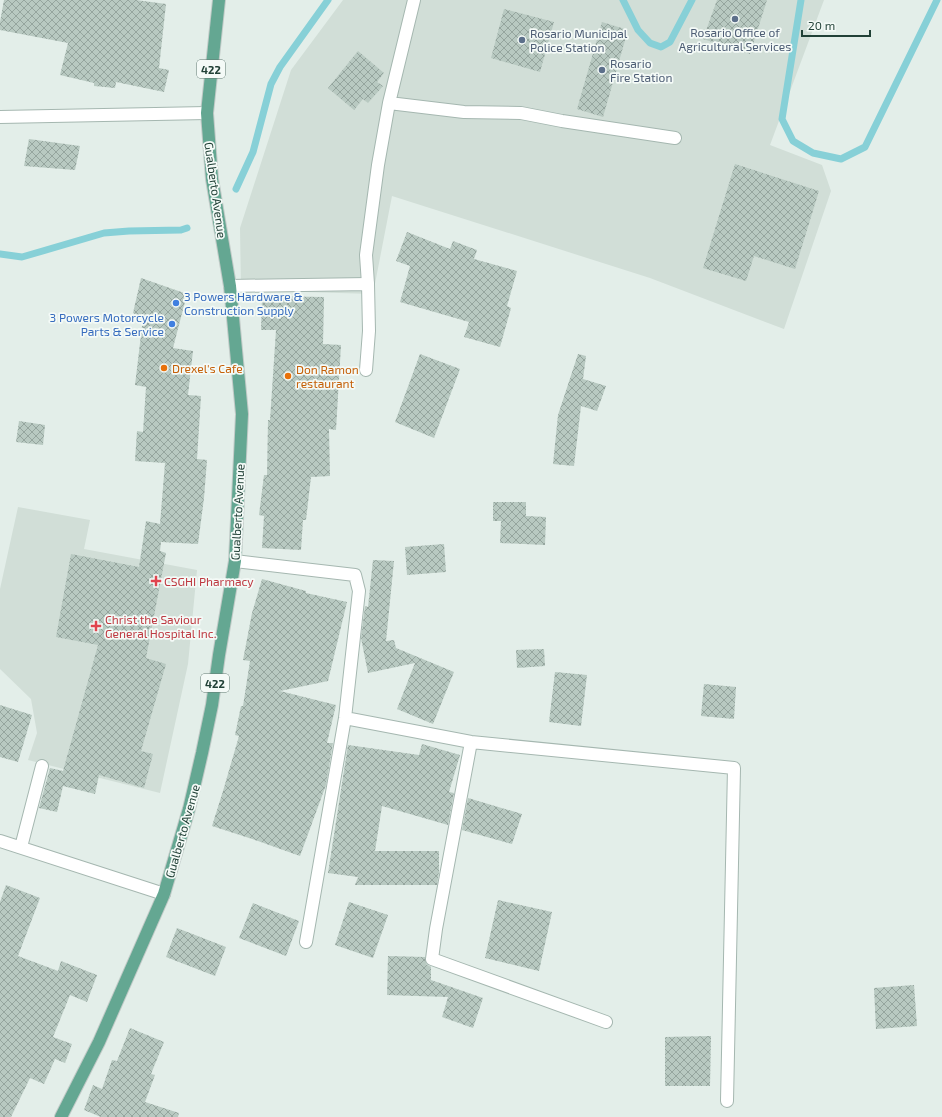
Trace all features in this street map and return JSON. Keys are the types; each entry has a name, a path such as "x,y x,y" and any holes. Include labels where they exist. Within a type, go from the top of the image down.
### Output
{"main road":[{"name":"Gualberto Avenue","path":"61,1117 99,1042 164,894 190,809 202,753 212,705 235,561 242,414 230,286 212,179 207,113 219,0"}],"street":[{"path":"366,370 369,331 366,254 378,165 389,103 414,0"},
{"path":"389,103 464,112 521,113 562,122 675,138"},
{"path":"0,117 207,113"},
{"path":"230,286 368,284"},
{"path":"235,561 354,575 359,591 346,718 306,942"},
{"path":"346,718 471,742 734,768 726,1101"},
{"path":"471,742 436,929 432,959 606,1022"},
{"path":"21,847 42,766"},
{"path":"0,841 164,894"}],"shaded area":[{"path":"343,0 824,0 770,145 822,165 831,191 784,329 650,278 392,196 373,294 241,290 240,228 291,70"},
{"name":"Christ the Saviour General Hospital Inc.","path":"18,507 90,520 84,549 197,570 188,664 160,793 28,760 37,733 31,699 0,669 0,589"}],"building":[{"path":"4,0 136,0 166,4 159,68 169,70 164,92 116,82 115,88 94,86 94,83 60,75 68,43 0,30"},
{"name":"Rosario Office of Agricultural Services","path":"717,0 767,0 750,54 703,39"},
{"name":"Rosario Municipal Police Station","path":"504,9 554,22 540,72 491,58"},
{"name":"Rosario Fire Station","path":"602,22 628,30 603,117 577,109"},
{"path":"358,51 384,73 377,82 383,86 368,103 363,99 354,110 328,88"},
{"path":"29,139 80,146 75,170 24,166"},
{"path":"735,164 819,191 795,269 754,256 746,281 703,268"},
{"path":"407,232 450,249 453,241 477,250 474,259 517,271 507,306 511,308 500,347 464,337 469,322 400,302 410,266 396,261"},
{"path":"141,278 187,294 173,348 193,351 188,395 201,396 197,459 207,460 198,544 161,542 160,551 166,553 146,658 166,664 141,751 153,754 144,788 99,775 95,794 63,786 57,812 39,808 50,768 63,771 98,645 56,637 71,554 139,567 146,521 160,524 165,463 135,461 137,431 143,432 146,387 135,385 143,318 133,313"},
{"path":"262,296 324,297 323,344 341,345 336,430 329,429 330,476 311,477 306,520 303,520 301,550 262,548 264,516 259,515 264,475 267,475 268,420 270,420 276,330 261,330"},
{"path":"420,354 460,369 434,438 395,422"},
{"path":"578,354 586,356 583,379 606,386 597,411 581,406 574,466 553,464 558,415"},
{"path":"19,421 45,425 43,445 16,442"},
{"path":"493,502 526,502 526,516 546,517 545,545 500,543 501,521 493,521"},
{"path":"444,544 446,572 407,575 405,547"},
{"path":"373,560 394,561 386,641 394,640 396,648 454,672 433,724 397,709 415,663 368,673 361,638 365,606 368,607"},
{"path":"262,579 306,591 306,593 347,602 328,681 280,691 336,705 327,743 333,743 326,785 300,856 212,826 239,736 235,735 241,706 243,706 250,661 243,660 252,613"},
{"path":"544,649 545,666 517,668 516,650"},
{"path":"555,672 587,675 581,726 549,722"},
{"path":"704,684 736,687 734,719 701,716"},
{"path":"0,705 32,715 18,762 0,757"},
{"path":"422,744 460,755 449,792 454,793 448,825 382,806 375,851 439,851 439,872 437,885 355,885 358,877 328,873 348,745 419,755"},
{"path":"468,798 522,814 512,844 462,830"},
{"path":"6,885 40,898 18,956 58,971 61,961 97,975 87,1002 70,995 53,1037 72,1044 65,1063 55,1059 44,1084 30,1078 11,1117 0,1117 0,902"},
{"path":"498,900 552,912 539,971 485,958"},
{"path":"349,902 388,915 373,958 335,945"},
{"path":"253,903 299,921 286,956 239,938"},
{"path":"177,928 226,947 215,976 166,957"},
{"path":"388,956 425,957 426,964 431,967 431,980 483,998 473,1028 442,1017 448,997 387,995"},
{"path":"914,985 917,1026 876,1029 874,988"},
{"path":"130,1028 164,1042 151,1074 155,1075 145,1102 179,1113 178,1117 101,1117 84,1110 93,1085 102,1089 112,1060 117,1061"},
{"path":"711,1036 710,1086 665,1086 665,1037"}],"waterway":[{"path":"236,189 253,152 271,84 280,67 328,0"},
{"path":"623,0 638,30 650,43 661,47 670,42 692,0"},
{"path":"801,0 782,119 793,141 813,153 841,159 865,147 937,0"},
{"path":"0,254 22,257 104,233 181,230 187,228"}],"place":[{"name":"Rosario Office of Agricultural Services","path":"735,19"},
{"name":"Rosario Municipal Police Station","path":"522,40"},
{"name":"Rosario Fire Station","path":"602,70"},
{"name":"3 Powers Hardware & Construction Supply","path":"176,303"},
{"name":"3 Powers Motorcycle Parts & Service","path":"172,324"},
{"name":"Drexel's Cafe","path":"164,368"},
{"name":"Don Ramon restaurant","path":"288,376"},
{"name":"CSGHI Pharmacy","path":"156,581"},
{"name":"Christ the Saviour General Hospital Inc.","path":"96,626"}]}
